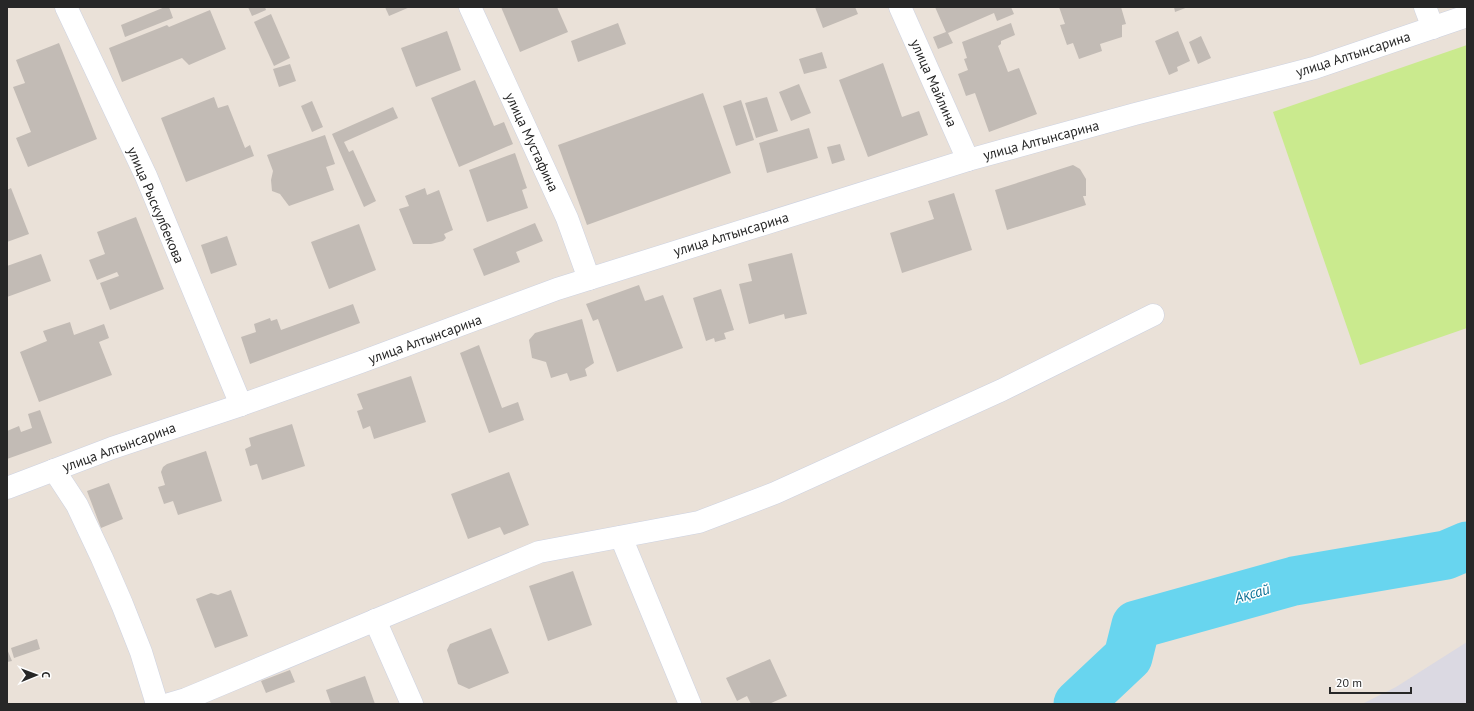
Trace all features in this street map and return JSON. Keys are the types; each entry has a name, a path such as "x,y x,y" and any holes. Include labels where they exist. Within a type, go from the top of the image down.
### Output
{"street":[{"name":"улица Рыскулбекова","path":"66,7 146,176 241,405"},
{"name":"улица Мустафина","path":"470,7 567,218 589,278"},
{"name":"улица Майлина","path":"900,7 968,160"},
{"path":"1425,7 1433,28"},
{"name":"улица Алтынсарина","path":"7,488 112,448 241,405 589,278 968,160 1135,114 1314,68 1467,16"},
{"path":"169,704 186,699 539,552 699,522 775,494 1002,390 1153,315"},
{"path":"54,470 77,505 102,558 141,652 157,704"},
{"path":"621,537 690,704"},
{"path":"375,620 412,704"}],"shaded area":[{"path":"1467,642 1467,704 1362,704 1396,687"}],"green space":[{"path":"1467,45 1467,328 1360,365 1273,112"}],"building":[{"path":"165,7 169,7 173,18 125,37 121,25"},
{"path":"248,7 265,7 266,10 252,16"},
{"path":"385,7 410,7 389,16"},
{"path":"501,7 557,7 568,32 520,52"},
{"path":"815,7 855,7 858,14 823,28"},
{"path":"935,7 1011,7 1014,14 997,21 994,13 948,33 953,43 938,49 933,37 946,32"},
{"path":"1059,7 1121,7 1126,24 1122,25 1122,37 1100,44 1102,51 1079,59 1073,43 1067,45 1060,25 1065,24"},
{"path":"1174,7 1188,7 1175,12"},
{"path":"210,10 226,49 189,65 182,58 122,82 109,48 167,25 169,27"},
{"path":"271,14 290,58 274,66 254,22"},
{"path":"618,23 626,44 578,62 571,41"},
{"path":"1011,23 1015,35 1001,41 1001,44 998,46 1008,72 1019,68 1037,114 989,132 975,93 966,96 958,74 968,70 964,59 967,58 962,42"},
{"path":"447,31 461,70 416,87 401,48"},
{"path":"1178,31 1190,61 1177,67 1178,71 1169,75 1155,41"},
{"path":"1201,36 1211,58 1198,64 1189,42"},
{"path":"59,43 97,139 28,167 16,138 31,132 13,87 25,83 16,60"},
{"path":"822,52 827,68 804,74 799,59"},
{"path":"883,63 902,117 919,111 928,135 868,157 839,80"},
{"path":"290,64 296,81 279,87 273,69"},
{"path":"475,80 494,126 504,122 513,144 459,167 431,98"},
{"path":"799,84 811,113 791,121 779,92"},
{"path":"703,93 731,173 587,225 558,145"},
{"path":"214,97 218,108 228,105 245,148 250,145 254,156 186,182 161,118"},
{"path":"767,97 778,131 756,138 745,103"},
{"path":"741,100 754,140 736,146 723,106"},
{"path":"312,101 323,127 312,132 301,106"},
{"path":"393,107 398,118 344,142 349,152 353,150 376,201 364,207 332,134"},
{"path":"809,128 818,158 767,173 759,143"},
{"path":"325,135 335,164 326,167 334,190 289,206 280,194 272,191 271,180 273,171 267,155"},
{"path":"840,144 845,160 832,164 827,147"},
{"path":"515,153 527,188 522,190 528,208 487,222 469,170"},
{"path":"1073,165 1080,169 1086,179 1086,196 1083,196 1086,205 1007,230 995,190"},
{"path":"11,188 29,234 7,242 7,190"},
{"path":"425,188 427,195 439,190 453,230 444,234 446,238 443,241 431,244 413,244 399,209 409,206 405,196"},
{"path":"954,193 972,250 902,273 890,233 934,219 928,201"},
{"path":"136,217 164,289 110,310 100,283 119,276 117,272 97,280 89,260 105,254 97,232"},
{"path":"535,223 543,241 516,252 520,262 484,276 473,249"},
{"path":"359,224 376,270 329,289 311,242"},
{"path":"227,236 237,265 211,274 201,245"},
{"path":"792,253 807,314 785,319 784,314 749,324 739,284 752,281 748,264"},
{"path":"41,254 51,281 7,297 7,266"},
{"path":"639,285 645,301 663,295 683,348 617,372 598,319 593,321 586,304"},
{"path":"721,289 734,330 724,333 726,339 715,342 714,338 706,341 693,298"},
{"path":"353,304 360,323 250,364 241,337 256,332 254,324 270,318 271,321 277,319 281,330"},
{"path":"582,319 594,363 585,369 587,376 570,381 567,373 551,378 546,362 532,358 529,340 535,333"},
{"path":"70,322 74,335 104,324 109,338 99,342 112,375 39,402 20,352 47,341 43,331"},
{"path":"479,345 502,408 518,402 524,420 489,433 460,353"},
{"path":"411,376 426,422 374,439 370,426 363,429 357,411 363,409 357,394"},
{"path":"40,410 52,443 7,459 7,431 19,426 21,432 32,428 28,414"},
{"path":"292,424 305,466 262,480 257,464 250,466 245,449 251,446 249,438"},
{"path":"206,451 222,501 178,515 173,501 164,504 158,487 165,485 161,472 163,467 167,464"},
{"path":"509,472 529,525 504,535 500,527 468,539 451,494"},
{"path":"109,483 123,519 101,528 87,491"},
{"path":"573,571 592,625 548,641 529,586"},
{"path":"231,590 248,636 215,648 196,599 211,593 218,595"},
{"path":"491,628 509,673 469,689 458,684 447,650 450,644"},
{"path":"37,639 40,649 14,658 11,648"},
{"path":"7,649 12,661 7,662"},
{"path":"770,659 787,696 769,704 751,704 747,696 737,701 726,678"},
{"path":"290,670 295,682 266,693 261,681"},
{"path":"365,676 375,704 331,704 326,690"}],"waterway":[{"name":"Ақсай","path":"1078,704 1128,657 1136,625 1294,581 1446,555 1467,546"}]}
